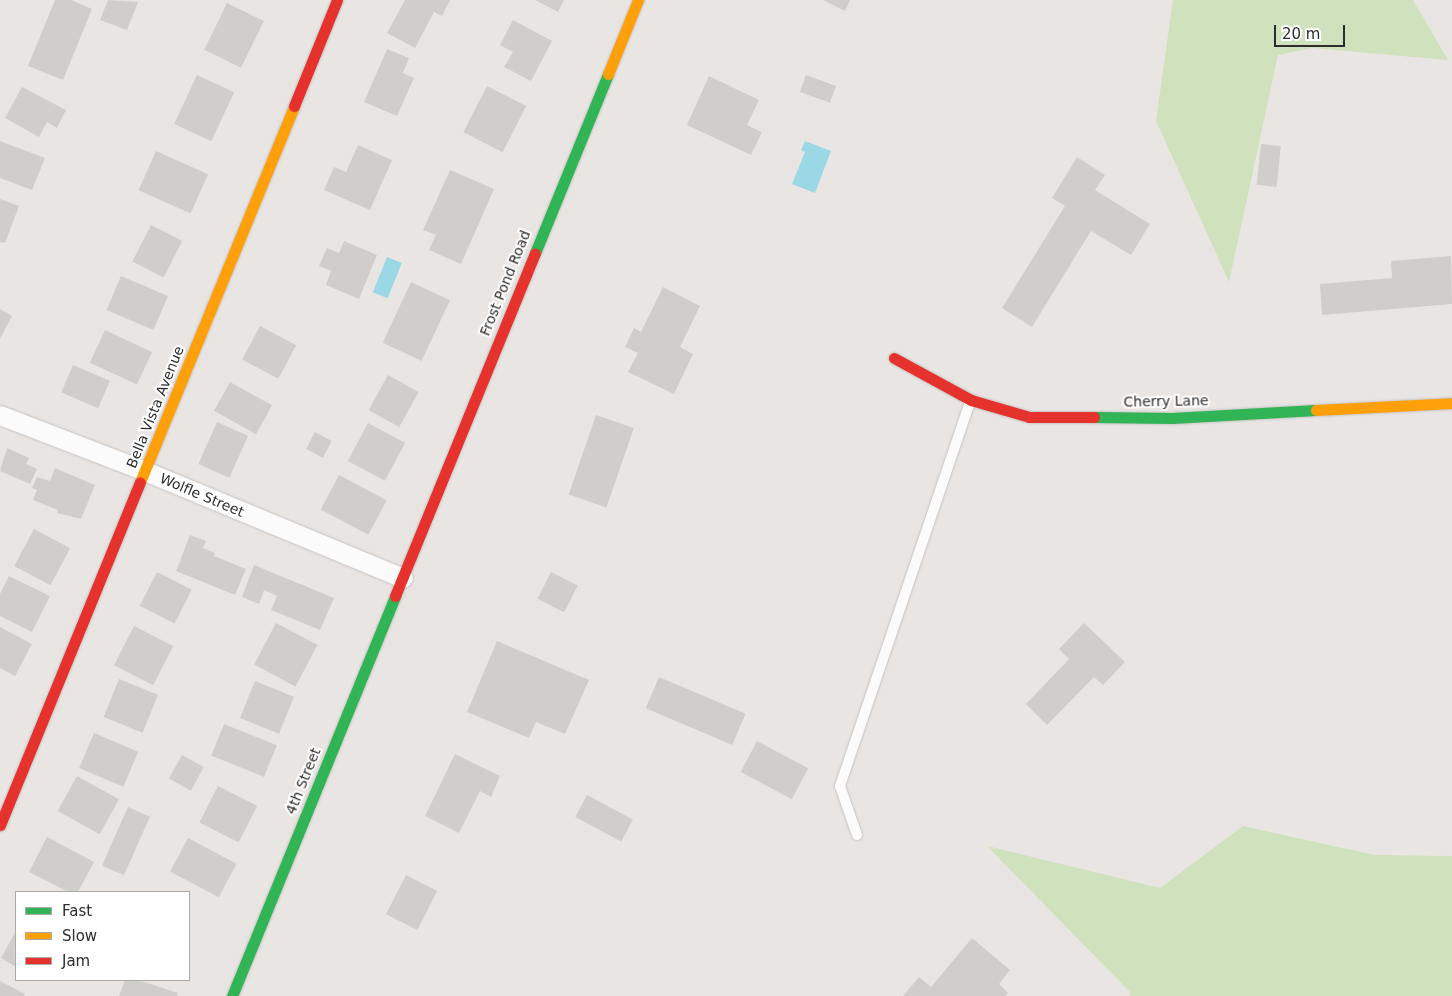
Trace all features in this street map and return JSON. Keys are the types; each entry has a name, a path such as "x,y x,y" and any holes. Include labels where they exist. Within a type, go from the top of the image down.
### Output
{"street":[{"name":"Bella Vista Avenue","path":"0,825 337,0"},
{"name":"Frost Pond Road","path":"403,578 638,0"},
{"name":"Cherry Lane","path":"894,358 971,400 1029,417 1146,418 1452,403"},
{"name":"Wolfle Street","path":"0,415 145,471 403,578"},
{"name":"4th Street","path":"232,996 403,578"}],"lane":[{"path":"857,835 840,786 971,400"}],"green space":[{"path":"1173,0 1413,0 1448,60 1312,48 1278,55 1229,282 1156,121"},
{"path":"1243,826 1375,855 1452,856 1452,996 1129,996 1131,993 987,846 1160,888"}],"water":[{"path":"805,141 831,151 815,193 792,184 805,152 801,150"},
{"path":"387,257 402,263 388,298 373,292"}],"building":[{"path":"55,0 71,0 92,9 63,80 28,66"},
{"path":"108,0 138,2 127,30 100,20"},
{"path":"405,0 450,0 442,16 434,12 415,48 387,33"},
{"path":"535,0 564,0 558,12"},
{"path":"823,0 850,0 845,11"},
{"path":"227,3 264,21 241,68 204,50"},
{"path":"513,20 552,41 531,81 504,67 513,52 500,45"},
{"path":"387,49 409,58 403,73 414,78 397,116 364,102"},
{"path":"197,75 234,92 211,141 174,124"},
{"path":"806,75 836,86 830,103 800,92"},
{"path":"709,76 759,100 747,125 762,132 751,155 687,125"},
{"path":"487,86 526,106 503,152 463,132"},
{"path":"22,87 66,110 57,128 47,122 39,137 5,118"},
{"path":"0,141 45,158 32,190 0,178"},
{"path":"1261,144 1281,146 1277,187 1257,185"},
{"path":"358,145 392,160 370,210 324,190 334,167 346,172"},
{"path":"156,151 208,174 191,213 139,190"},
{"path":"1077,157 1105,175 1095,190 1150,224 1131,255 1091,231 1032,327 1002,308 1065,206 1052,198"},
{"path":"450,170 494,189 461,264 429,250 436,235 423,230"},
{"path":"0,199 19,206 5,243 0,242"},
{"path":"151,225 182,241 164,277 132,262"},
{"path":"344,241 377,255 359,299 326,285 331,271 319,266 327,248 339,253"},
{"path":"1451,256 1452,304 1322,315 1320,284 1392,278 1391,261"},
{"path":"121,276 168,296 153,330 107,310"},
{"path":"411,282 450,300 422,361 383,343"},
{"path":"663,287 700,306 680,347 693,354 674,394 628,372 638,353 625,347 634,328 641,332"},
{"path":"0,309 12,316 0,339"},
{"path":"260,326 296,345 278,379 242,360"},
{"path":"105,330 152,352 137,385 90,363"},
{"path":"73,365 110,381 98,408 61,393"},
{"path":"388,375 419,392 399,427 369,410"},
{"path":"230,382 272,405 256,434 214,411"},
{"path":"596,415 634,428 606,507 569,494"},
{"path":"217,422 248,436 229,478 198,464"},
{"path":"368,423 405,443 385,481 348,461"},
{"path":"315,432 332,441 323,458 306,449"},
{"path":"7,448 29,458 26,464 37,469 30,484 0,471"},
{"path":"55,468 95,485 81,519 57,513 58,510 33,500 37,490 32,488 37,477 50,481"},
{"path":"339,475 387,500 368,535 321,509"},
{"path":"34,529 70,548 50,585 14,566"},
{"path":"190,535 206,541 203,548 215,553 214,556 246,569 235,595 176,571"},
{"path":"254,565 334,598 320,630 271,610 277,596 264,590 259,604 242,597"},
{"path":"157,572 192,590 174,624 140,606"},
{"path":"551,572 578,586 564,612 537,599"},
{"path":"9,576 50,596 32,632 0,616 0,594"},
{"path":"276,623 317,645 295,687 254,664"},
{"path":"1084,623 1125,662 1103,685 1094,677 1047,725 1026,704 1069,659 1059,649"},
{"path":"134,626 173,646 153,685 114,665"},
{"path":"0,627 32,644 15,676 0,668"},
{"path":"497,641 589,680 565,734 536,722 529,738 467,712"},
{"path":"659,677 746,714 732,745 646,708"},
{"path":"119,679 158,695 143,733 104,717"},
{"path":"255,681 294,697 279,734 240,718"},
{"path":"224,724 277,745 264,777 211,756"},
{"path":"94,733 138,752 123,787 79,768"},
{"path":"757,741 808,768 792,799 741,772"},
{"path":"455,754 500,776 491,797 480,791 459,833 425,816"},
{"path":"182,755 204,767 191,791 169,779"},
{"path":"77,776 119,799 100,834 58,811"},
{"path":"218,786 257,806 239,843 199,823"},
{"path":"587,795 633,819 621,841 575,817"},
{"path":"128,807 150,817 124,875 102,865"},
{"path":"47,837 94,862 79,891 66,891 29,872"},
{"path":"188,838 237,864 219,897 170,872"},
{"path":"406,875 437,891 417,930 386,914"},
{"path":"15,933 15,966 1,958"},
{"path":"972,938 1010,970 999,984 1008,993 1005,996 903,996 919,977 931,987"},
{"path":"0,981 25,994 24,996 0,996"},
{"path":"125,981 141,981 178,993 177,996 119,996"}],"traffic: fast":[{"path":"535,253 608,74"},
{"path":"1094,417 1172,418 1316,410"},
{"path":"232,996 395,596"}],"traffic: slow":[{"path":"608,74 638,0"},
{"path":"140,482 294,106"},
{"path":"1316,410 1452,403"}],"traffic: jam":[{"path":"294,106 337,0"},
{"path":"395,596 535,253"},
{"path":"894,358 971,400 1029,417 1094,417"},
{"path":"0,825 140,482"}]}
